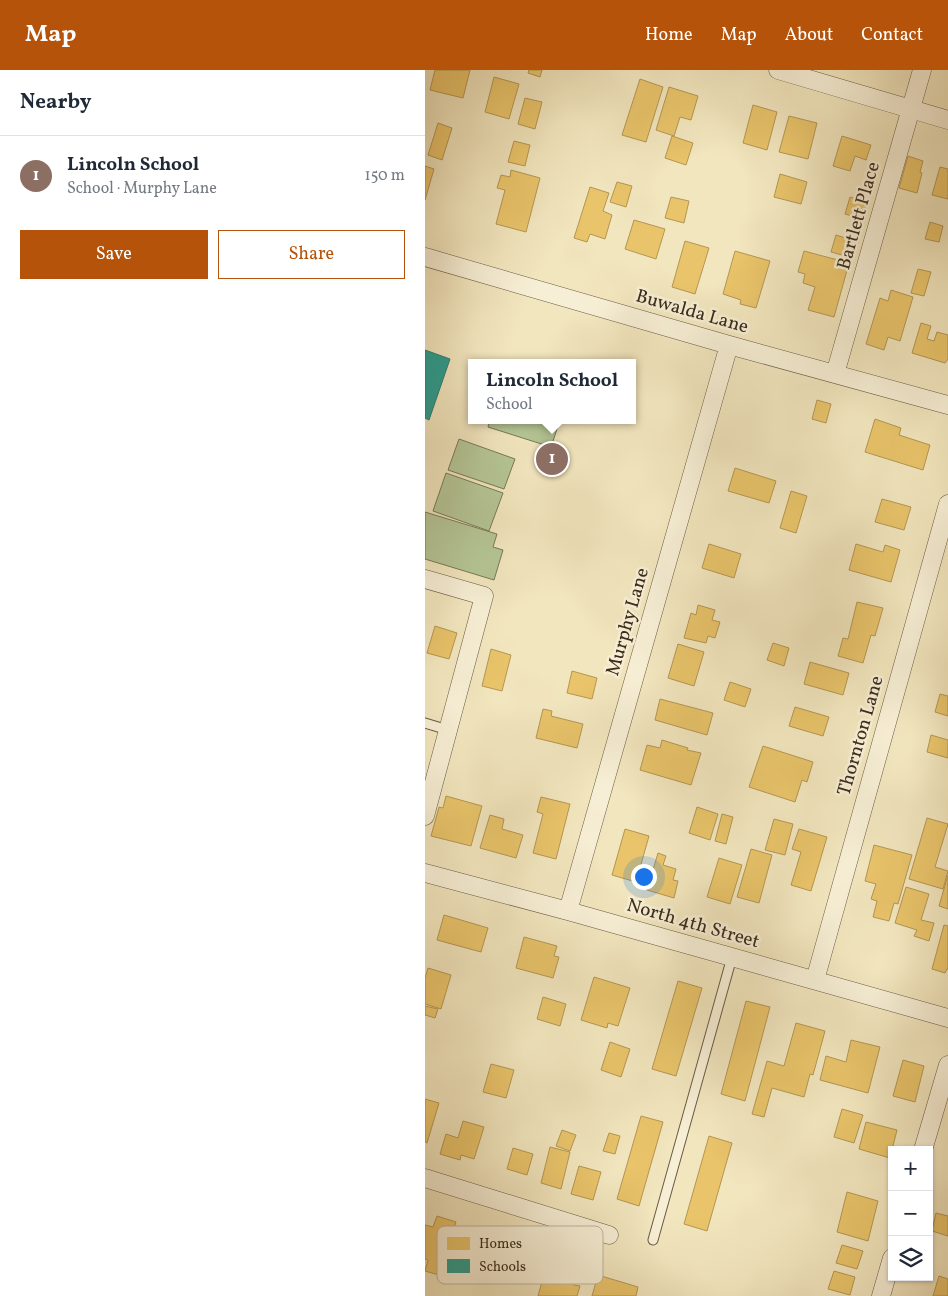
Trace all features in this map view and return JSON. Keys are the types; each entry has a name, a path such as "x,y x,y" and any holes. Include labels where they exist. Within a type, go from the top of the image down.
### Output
{"street":[{"path":"778,70 948,120"},
{"name":"Bartlett Place","path":"835,374 922,70"},
{"name":"Buwalda Lane","path":"425,257 729,345 948,405"},
{"name":"Murphy Lane","path":"568,911 729,345"},
{"name":"Thornton Lane","path":"815,980 948,504"},
{"path":"425,578 484,596 425,816"},
{"name":"North 4th Street","path":"425,873 568,911 948,1018"},
{"path":"924,1146 948,1065"},
{"path":"425,1178 580,1226"},
{"path":"603,1233 609,1235"},
{"path":"881,1296 888,1272"}],"lane":[{"path":"425,723 448,730"},
{"path":"653,1240 732,957"}],"green space":[{"path":"489,424 559,424 551,447 488,427"},
{"path":"459,439 515,459 504,489 448,470"},
{"path":"446,473 503,493 489,531 433,511"},
{"path":"425,512 497,534 493,547 503,550 494,580 425,559"}],"building: Homes":[{"path":"435,70 470,70 463,98 430,90"},
{"path":"529,70 542,70 540,77 528,73"},
{"path":"494,77 519,84 509,119 485,112"},
{"path":"640,79 663,87 646,142 622,135"},
{"path":"669,87 698,96 691,120 680,117 674,136 656,130"},
{"path":"525,98 542,102 535,129 518,124"},
{"path":"753,105 777,112 767,150 743,143"},
{"path":"789,116 817,123 808,159 779,152"},
{"path":"438,123 452,128 442,160 428,155"},
{"path":"672,136 693,143 686,165 665,158"},
{"path":"842,136 871,145 866,160 855,156 850,171 833,166"},
{"path":"514,141 530,145 525,166 508,162"},
{"path":"908,156 923,161 917,193 899,188"},
{"path":"425,166 434,169 425,200"},
{"path":"940,167 948,169 948,199 932,195"},
{"path":"511,170 540,178 526,232 496,224 505,190 497,188 501,175 510,177"},
{"path":"780,174 807,182 801,204 774,197"},
{"path":"617,182 632,186 626,207 610,202"},
{"path":"590,187 609,193 603,211 612,215 605,239 590,234 587,242 574,238"},
{"path":"671,197 689,201 684,223 665,218"},
{"path":"850,197 867,202 862,219 845,214"},
{"path":"634,220 665,229 656,259 625,249"},
{"path":"930,222 943,226 939,242 925,239"},
{"path":"836,235 858,242 853,258 831,252"},
{"path":"685,241 709,248 695,294 672,287"},
{"path":"735,251 770,261 756,308 740,304 741,300 723,294"},
{"path":"804,251 849,263 834,317 808,310 815,287 803,283 805,274 798,272"},
{"path":"918,269 931,272 924,296 911,293"},
{"path":"891,290 913,297 900,341 888,337 884,350 866,344 880,298 888,301"},
{"path":"921,323 931,326 927,339 934,341 937,332 948,335 948,359 945,363 912,353"},
{"path":"817,400 831,404 826,423 812,419"},
{"path":"875,419 901,428 899,435 930,445 923,470 865,452"},
{"path":"735,468 776,481 769,503 728,491"},
{"path":"791,491 807,496 796,533 780,528"},
{"path":"882,499 911,507 904,530 875,522"},
{"path":"709,544 741,554 734,578 702,568"},
{"path":"856,544 883,552 885,545 900,550 891,582 849,570"},
{"path":"857,602 883,608 875,636 871,635 863,663 838,656 843,638 848,639"},
{"path":"698,605 715,610 712,620 720,622 715,638 708,636 706,643 684,638 691,613 696,615"},
{"path":"435,626 457,633 449,659 427,653"},
{"path":"773,643 789,648 784,666 767,660"},
{"path":"678,644 704,652 694,686 668,678"},
{"path":"491,649 511,655 502,691 482,686"},
{"path":"810,662 849,673 843,695 804,684"},
{"path":"572,671 597,678 592,699 567,693"},
{"path":"730,682 751,689 745,707 724,700"},
{"path":"940,694 948,696 948,716 935,712"},
{"path":"660,699 713,713 707,735 655,720"},
{"path":"795,707 829,717 823,736 789,726"},
{"path":"543,709 552,711 551,716 583,724 577,748 536,738"},
{"path":"931,735 948,740 948,758 927,752"},
{"path":"662,740 688,748 687,750 701,753 691,785 640,770 647,745 660,748"},
{"path":"763,746 813,762 807,782 802,780 795,802 749,787"},
{"path":"446,796 482,806 471,846 431,836 439,807 443,808"},
{"path":"541,797 570,804 556,859 533,853 543,814 537,812"},
{"path":"697,807 718,814 710,840 689,833"},
{"path":"722,814 733,817 726,844 715,841"},
{"path":"490,815 504,819 502,829 523,835 516,858 480,848"},
{"path":"927,818 948,824 935,867 948,871 943,889 909,879"},
{"path":"774,819 793,824 785,855 765,850"},
{"path":"625,829 649,836 636,882 612,875"},
{"path":"799,829 827,837 811,891 791,885 801,852 792,849"},
{"path":"874,845 912,855 898,904 894,903 889,921 873,917 877,901 871,899 876,884 865,881"},
{"path":"751,849 772,855 759,903 737,897"},
{"path":"658,853 666,856 663,865 676,869 673,880 678,881 674,898 647,890"},
{"path":"719,858 742,865 730,904 707,897"},
{"path":"948,875 948,909 939,906"},
{"path":"906,887 929,894 921,920 934,923 929,941 914,936 917,930 895,923"},
{"path":"444,915 488,928 481,952 437,940"},
{"path":"944,925 948,926 948,969 945,973 932,969"},
{"path":"524,937 557,946 554,956 559,957 553,978 516,968"},
{"path":"428,968 451,975 441,1009 425,1004 425,978"},
{"path":"594,977 630,988 618,1026 608,1023 607,1028 581,1020"},
{"path":"678,981 702,988 676,1076 652,1069"},
{"path":"543,997 566,1004 560,1026 537,1019"},
{"path":"746,1001 770,1007 745,1101 721,1094"},
{"path":"425,1006 438,1009 435,1018 425,1015"},
{"path":"796,1023 825,1031 813,1075 810,1074 804,1097 772,1088 764,1117 752,1114 767,1061 784,1066"},
{"path":"851,1040 880,1047 868,1093 820,1080 826,1056 846,1062"},
{"path":"610,1042 630,1049 621,1077 601,1070"},
{"path":"903,1060 924,1066 915,1102 893,1096"},
{"path":"491,1064 514,1070 506,1098 483,1092"},
{"path":"425,1099 439,1103 427,1143 425,1142"},
{"path":"842,1109 863,1115 854,1143 834,1137"},
{"path":"641,1116 663,1122 639,1206 617,1199"},
{"path":"463,1121 484,1127 474,1159 461,1155 460,1160 440,1154 446,1134 458,1138"},
{"path":"866,1122 897,1130 893,1146 888,1146 888,1157 859,1149"},
{"path":"562,1130 576,1135 570,1151 556,1146"},
{"path":"609,1133 620,1136 615,1154 603,1151"},
{"path":"709,1136 732,1143 707,1231 684,1224"},
{"path":"550,1147 570,1152 561,1189 541,1183"},
{"path":"513,1148 533,1154 527,1175 507,1169"},
{"path":"579,1166 601,1172 593,1200 571,1194"},
{"path":"847,1192 878,1201 868,1241 837,1232"},
{"path":"936,1213 948,1216 948,1236 933,1231"},
{"path":"437,1216 456,1222 455,1226 437,1226 437,1274 425,1271 428,1260 425,1259 425,1225 433,1227"},
{"path":"842,1245 863,1251 857,1269 836,1263"},
{"path":"834,1271 855,1277 850,1295 828,1289"},
{"path":"603,1276 638,1287 636,1296 592,1296 595,1284 603,1284"},
{"path":"939,1276 948,1279 948,1296 933,1296"},
{"path":"541,1284 574,1284 580,1286 577,1296 538,1296"}],"building: Schools":[{"path":"425,350 450,359 429,420 425,418"}],"place":[{"name":"Lincoln School","path":"552,459"}]}
